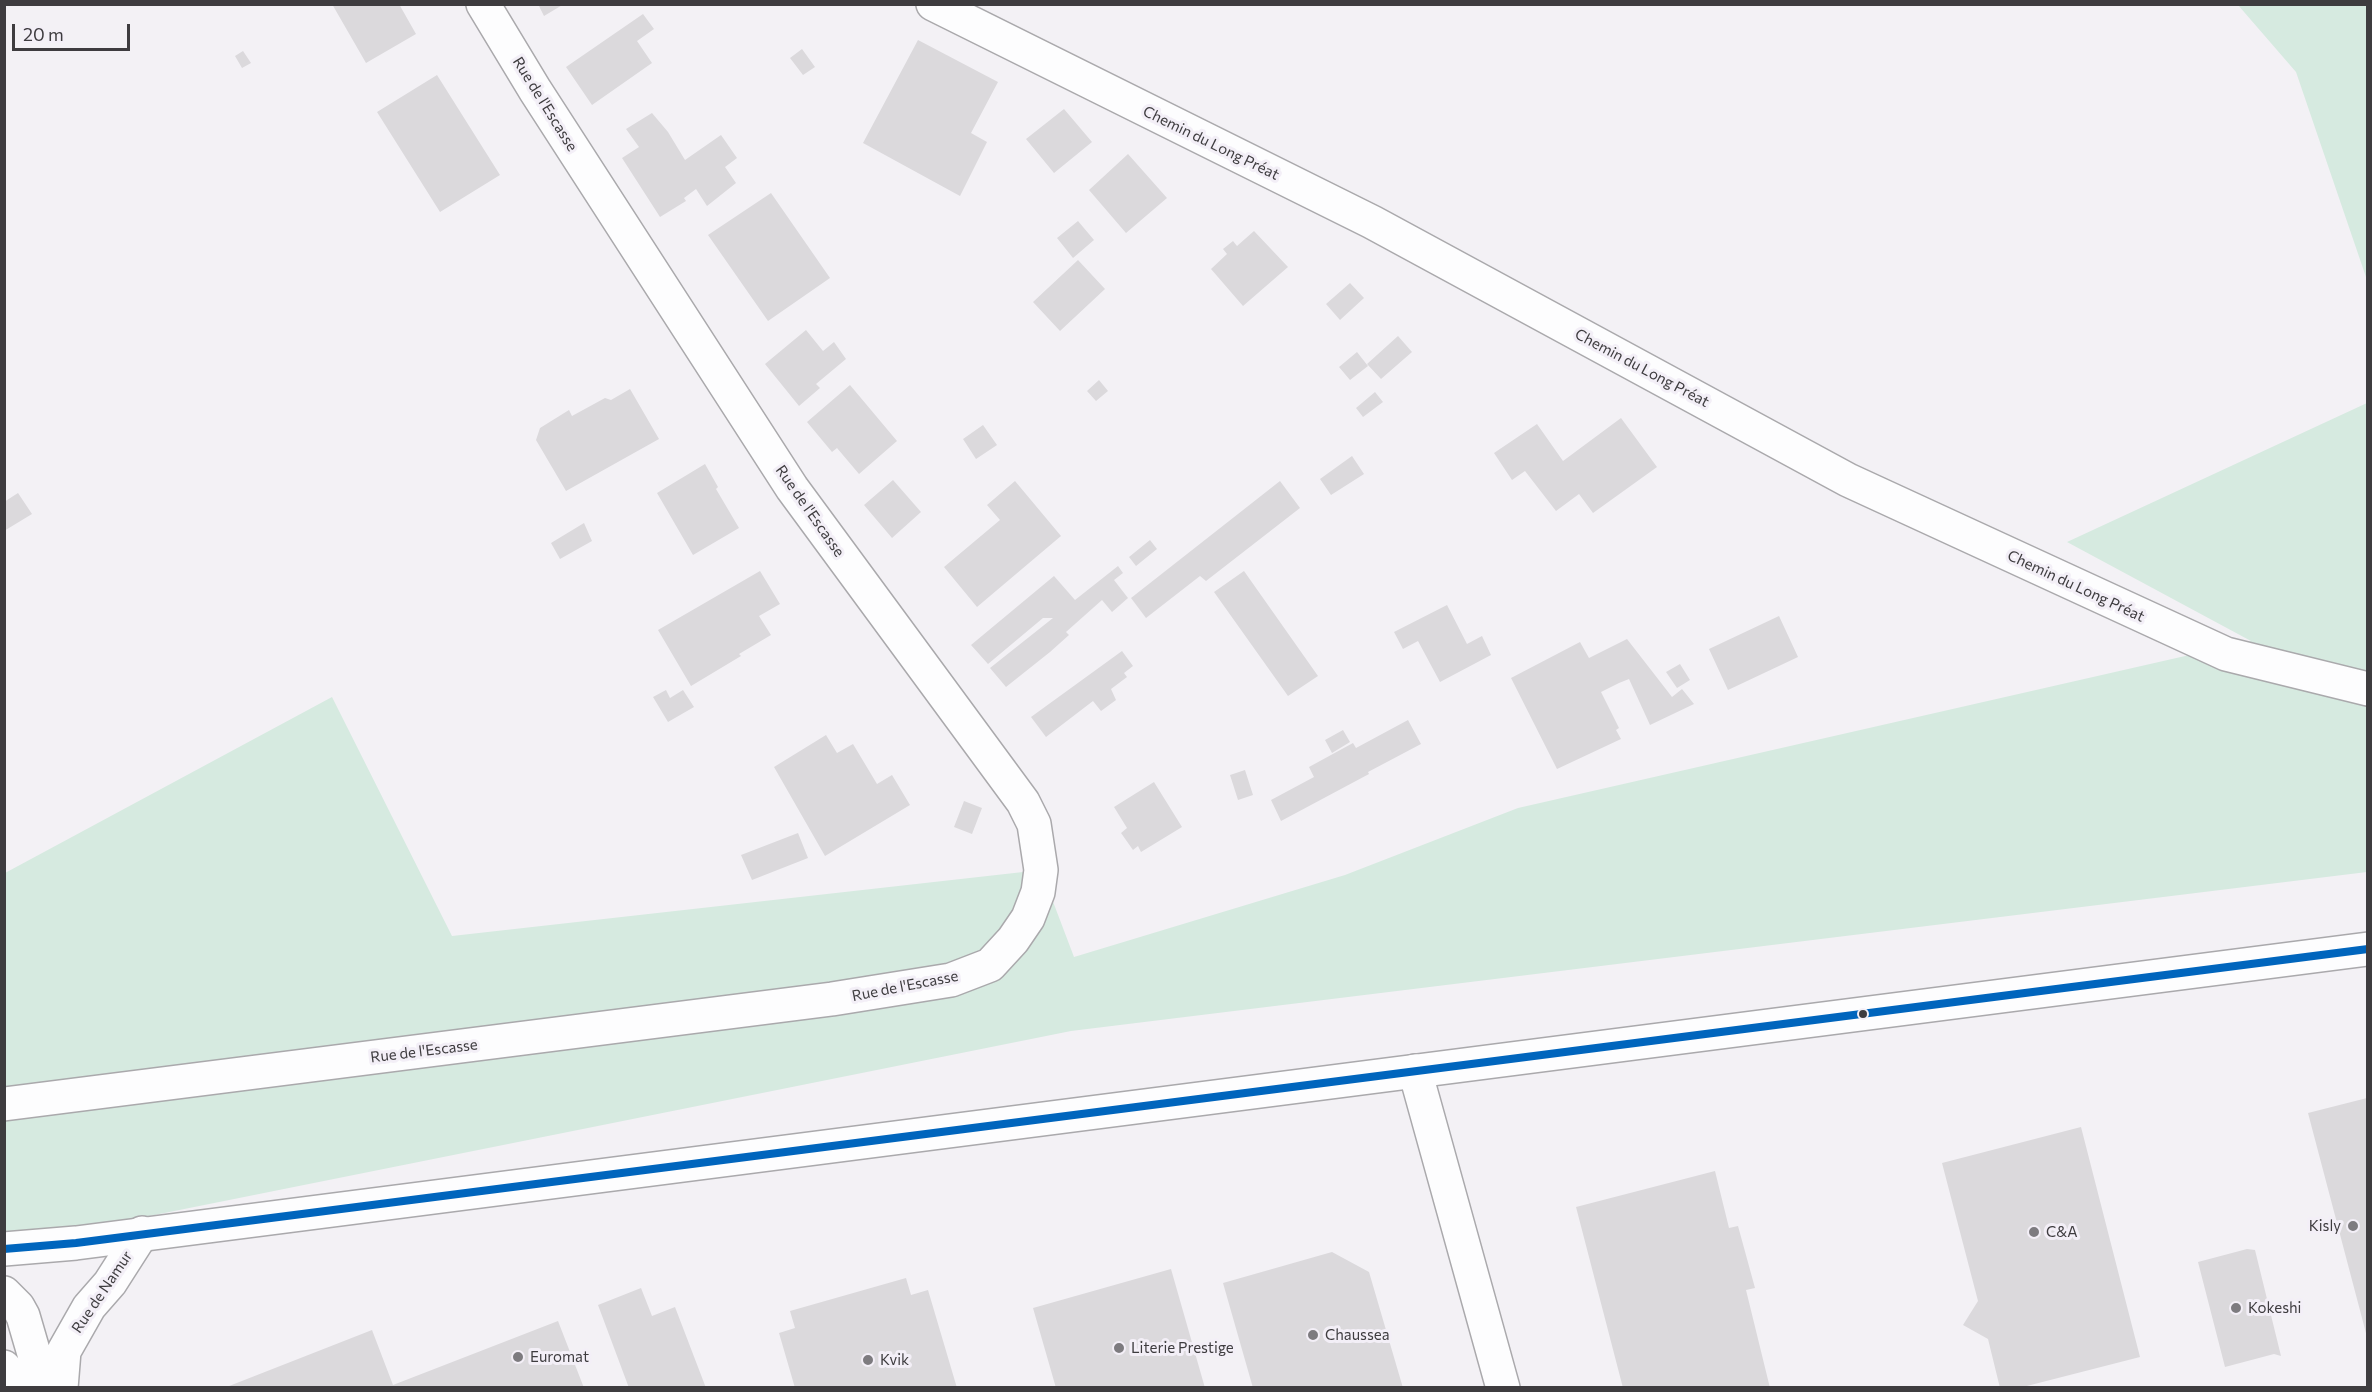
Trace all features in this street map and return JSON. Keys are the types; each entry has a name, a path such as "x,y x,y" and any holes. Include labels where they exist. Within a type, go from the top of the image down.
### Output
{"street":[{"name":"Rue de l'Escasse","path":"4,1104 832,999 951,980 990,965 1013,940 1028,918 1038,892 1041,870 1034,824 1023,802 792,488 535,90 483,4"},
{"name":"Chemin du Long Préat","path":"933,4 1372,222 1848,480 2226,654 2367,689"},
{"path":"4,1250 76,1243 2367,949"},
{"path":"1414,1071 1503,1388"},
{"name":"Rue de Namur","path":"61,1388 64,1351 89,1307 110,1283 142,1233"},
{"path":"4,1293 18,1306 23,1316 44,1388"},
{"path":"4,1367 20,1388"}],"green space":[{"path":"2238,5 2367,5 2367,280 2296,72"},
{"path":"2367,403 2367,872 1071,1031 5,1245 5,873 332,697 452,936 1041,870 1074,957 1345,875 1518,808 2251,641 2067,542"}],"building":[{"path":"332,4 399,4 416,34 366,63"},
{"path":"538,4 564,4 544,16"},
{"path":"643,14 654,29 637,41 652,63 592,105 566,67"},
{"path":"918,40 998,82 971,133 987,142 960,196 863,143"},
{"path":"802,49 815,67 803,75 790,58"},
{"path":"243,51 251,63 242,68 235,56"},
{"path":"437,75 500,175 440,212 377,112"},
{"path":"1064,109 1092,142 1054,173 1026,139"},
{"path":"652,113 668,132 685,160 721,135 737,158 725,167 736,183 707,206 696,189 684,198 686,201 660,217 622,158 639,147 626,129"},
{"path":"1128,154 1167,198 1126,233 1089,190"},
{"path":"771,193 830,278 768,321 708,235"},
{"path":"1078,221 1094,240 1073,258 1057,238"},
{"path":"1254,231 1288,267 1243,306 1211,269 1227,254 1223,249 1233,241 1237,246"},
{"path":"1078,260 1105,289 1060,331 1033,302"},
{"path":"1350,283 1364,298 1340,320 1326,304"},
{"path":"806,330 823,351 834,342 846,359 816,384 820,388 799,406 765,364"},
{"path":"1398,336 1412,352 1381,379 1367,364"},
{"path":"1357,352 1368,366 1350,380 1339,367"},
{"path":"1099,380 1108,391 1096,401 1087,391"},
{"path":"850,385 897,441 859,474 837,448 832,452 807,422"},
{"path":"630,389 659,439 566,491 536,440 540,428 569,410 572,416 605,398 611,400"},
{"path":"1375,392 1383,402 1363,417 1356,408"},
{"path":"1621,418 1657,467 1593,513 1579,494 1556,511 1525,471 1512,480 1494,453 1537,424 1563,461"},
{"path":"983,425 997,445 976,459 963,439"},
{"path":"1352,456 1364,474 1331,495 1320,479"},
{"path":"705,464 718,487 716,489 739,528 693,555 657,493"},
{"path":"893,480 921,512 892,538 864,505"},
{"path":"1015,481 1061,536 977,607 944,567 1000,520 987,505"},
{"path":"1280,481 1300,508 1206,581 1200,576 1146,618 1131,598"},
{"path":"18,493 32,514 4,531 4,502"},
{"path":"584,523 592,541 560,559 551,543"},
{"path":"1150,540 1157,549 1136,566 1129,557"},
{"path":"1118,566 1123,573 1114,580 1128,598 1112,612 1102,600 1066,632 1069,635 1006,687 990,668 1053,618 1043,618 988,664 971,645 1054,576 1075,600"},
{"path":"760,571 780,604 759,616 771,635 691,686 658,630"},
{"path":"1244,571 1318,676 1288,696 1214,592"},
{"path":"1447,605 1467,644 1482,636 1491,655 1440,682 1418,641 1403,649 1394,632"},
{"path":"1779,616 1798,657 1728,690 1709,649"},
{"path":"1627,639 1672,697 1682,689 1694,704 1650,725 1629,679 1619,683 1601,692 1619,728 1616,730 1621,739 1557,769 1511,678 1580,642 1589,658"},
{"path":"1122,651 1133,666 1124,673 1127,677 1111,689 1116,700 1101,711 1093,701 1046,737 1031,717"},
{"path":"1680,664 1690,680 1677,688 1666,672"},
{"path":"666,690 670,698 683,690 694,707 668,722 653,697"},
{"path":"1408,720 1421,744 1281,821 1271,800 1314,777 1309,767 1353,743 1356,748"},
{"path":"1343,730 1350,742 1332,753 1325,740"},
{"path":"826,735 837,753 853,744 877,784 892,775 910,805 825,856 774,767"},
{"path":"1245,770 1253,795 1238,800 1230,775"},
{"path":"1154,782 1182,827 1141,852 1138,846 1133,850 1121,833 1127,828 1114,807"},
{"path":"964,801 982,808 972,834 954,827"},
{"path":"798,833 808,858 752,880 741,855"},
{"name":"Kisly","path":"2367,1098 2367,1337 2308,1113"},
{"name":"C&A","path":"2081,1127 2140,1357 2019,1388 2000,1388 1988,1339 1963,1325 1978,1301 1942,1163"},
{"path":"1715,1171 1729,1228 1738,1226 1755,1288 1746,1290 1770,1388 1623,1388 1576,1207"},
{"name":"Kokeshi","path":"2247,1249 2255,1250 2281,1356 2274,1354 2225,1367 2198,1262"},
{"name":"Chaussea","path":"1332,1252 1369,1272 1403,1388 1253,1388 1223,1283"},
{"name":"Literie Prestige","path":"1171,1269 1205,1388 1056,1388 1033,1308"},
{"name":"Kvik","path":"906,1278 911,1295 928,1290 957,1388 795,1388 779,1333 795,1328 790,1311"},
{"path":"641,1288 652,1316 675,1307 706,1388 629,1388 598,1305"},
{"name":"Euromat","path":"558,1321 584,1388 224,1388 372,1330 393,1385"}],"transit line":[{"path":"4,1249 76,1243 2368,949"}],"place":[{"name":"Kisly","path":"2353,1226"},
{"name":"C&A","path":"2034,1232"},
{"name":"Kokeshi","path":"2236,1308"},
{"name":"Chaussea","path":"1313,1335"},
{"name":"Literie Prestige","path":"1119,1348"},
{"name":"Euromat","path":"518,1357"},
{"name":"Kvik","path":"868,1360"}]}
